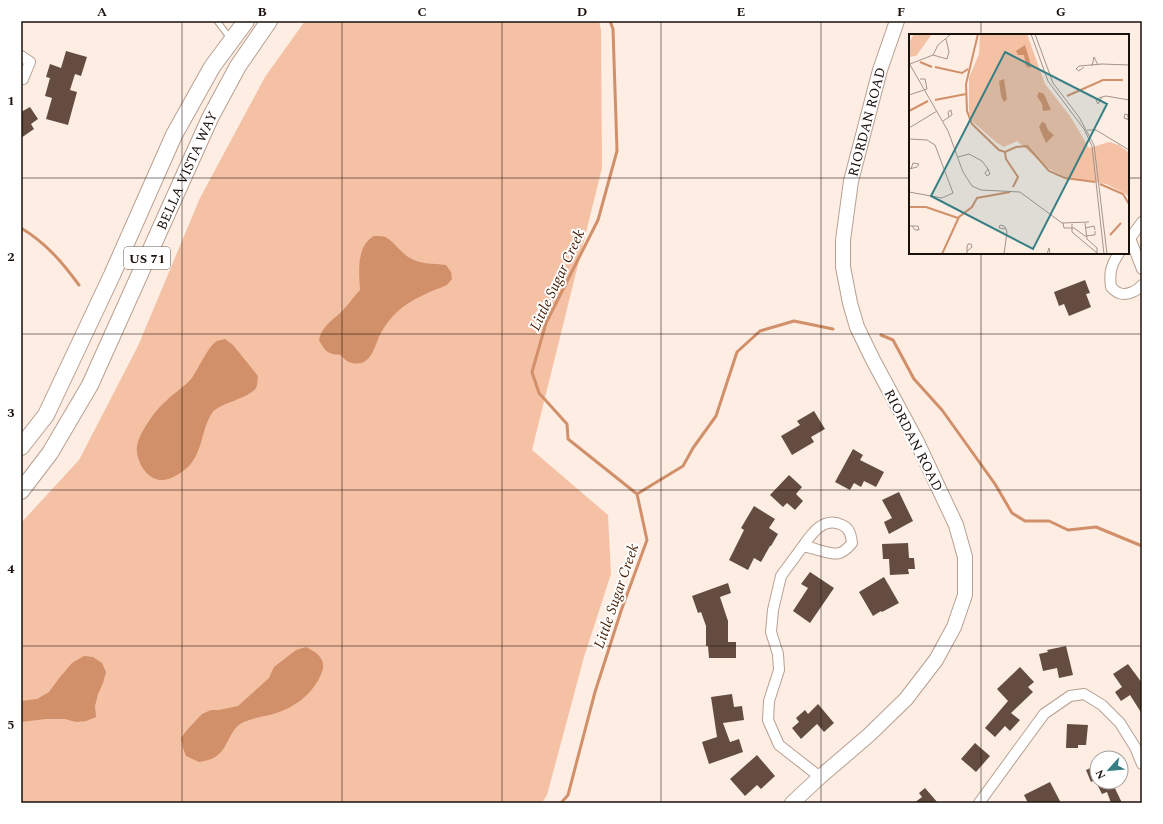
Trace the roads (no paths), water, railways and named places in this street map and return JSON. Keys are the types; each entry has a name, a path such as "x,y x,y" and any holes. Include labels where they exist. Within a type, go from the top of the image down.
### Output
{"main road":[{"name":"BELLA VISTA WAY","path":"21,447 46,415 115,268 174,135 212,67 246,21"},
{"name":"BELLA VISTA WAY","path":"21,491 50,453 90,385 210,118 238,66 269,21"}],"street":[{"name":"RIORDAN ROAD","path":"792,803 869,735 910,693 936,660 954,627 965,595 965,557 956,525 916,442 857,327 842,267 843,240 851,181 880,70 896,21"},
{"path":"21,56 30,62 23,79 21,79"},
{"path":"1142,222 1129,240 1142,269"},
{"path":"1118,254 1113,262 1110,277 1111,288 1119,294 1128,293 1138,289 1142,285"},
{"path":"803,546 830,554 840,553 847,550 852,543 851,534 846,526 837,522 828,522 811,534 781,576 773,610 771,632 778,654 779,670 769,701 768,720 779,745 820,777"},
{"path":"979,803 1044,714 1070,696 1084,694 1102,705 1120,723 1135,747 1142,764"}],"lane":[{"path":"217,21 232,41"}],"waterway":[{"name":"Little Sugar Creek","path":"561,803 568,795 595,692 621,611 647,540 637,494 568,439 567,424 539,393 532,372 546,323 598,220 617,151 613,29 610,21"},
{"path":"21,228 46,247 66,268 79,285"},
{"path":"637,494 683,466 693,448 716,416 737,352 760,331 794,321 833,329"},
{"path":"881,335 893,340 914,379 942,410 995,484 1012,513 1025,521 1049,521 1068,530 1096,527 1142,546"}]}
